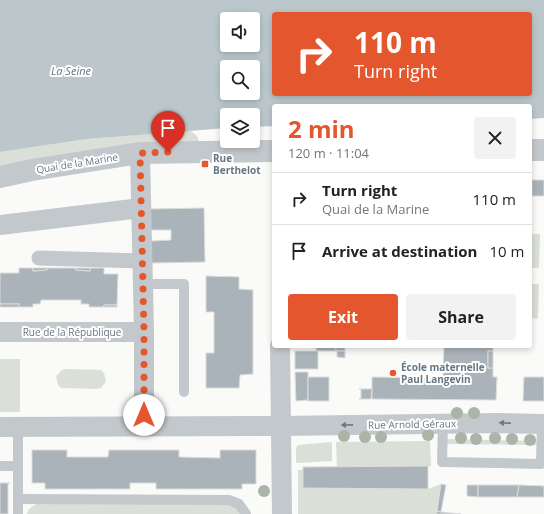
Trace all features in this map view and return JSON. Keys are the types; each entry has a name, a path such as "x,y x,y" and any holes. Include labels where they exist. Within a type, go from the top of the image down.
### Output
{"street":[{"name":"Quai de la Marine","path":"0,177 32,170 140,153 272,150"},
{"path":"532,150 544,150"},
{"path":"140,153 144,332 144,426"},
{"path":"0,225 141,208"},
{"path":"39,258 142,261"},
{"name":"Rue de la République","path":"0,332 144,332"},
{"path":"280,348 282,514"},
{"name":"Rue Arnold Géraux","path":"9,427 280,426 498,423 543,424"}],"lane":[{"path":"143,284 184,284 184,392"},
{"path":"443,424 442,462 541,464 543,424"},
{"path":"9,427 18,466 18,514"},
{"path":"0,466 18,466"},
{"path":"18,499 229,500 239,504 246,514"}],"shaded area":[{"path":"190,130 197,136 199,141 196,148 0,170 0,152 87,139"},
{"path":"532,234 540,234 539,268 532,268"},
{"path":"532,284 539,284 538,319 532,318"},
{"path":"0,359 20,359 20,412 0,412"},
{"path":"62,370 101,370 104,373 106,381 101,388 96,389 61,388 58,385 56,376"},
{"path":"447,439 537,441 537,445 447,444"},
{"path":"430,441 431,466 337,467 336,442"},
{"path":"332,442 332,461 296,463 296,448 298,445"},
{"path":"298,470 303,470 303,488 428,489 441,484 436,514 298,514"},
{"path":"36,504 227,504 237,508 241,514 27,514 29,509"}],"water":[{"name":"La Seine","path":"0,0 544,0 544,118 532,119 532,104 272,104 272,126 260,127 260,108 220,108 220,129 87,139 0,152"}],"building":[{"path":"532,180 544,180 544,196 532,196"},
{"path":"204,208 205,262 151,263 151,241 171,240 171,230 150,230 150,209"},
{"path":"19,268 33,268 33,271 47,270 47,268 76,268 76,270 90,271 90,268 104,268 104,274 118,274 117,305 89,307 89,304 81,304 81,300 41,300 40,304 33,304 33,307 19,307 19,304 0,304 0,273 19,273"},
{"path":"33,268 47,268 47,270 33,271"},
{"path":"76,268 90,268 90,271 76,270"},
{"path":"206,276 239,277 239,289 253,290 253,374 240,375 239,388 206,388 206,353 214,353 214,312 206,312"},
{"path":"0,304 19,304 19,307 0,307"},
{"path":"104,305 117,305 117,307 103,307"},
{"path":"316,348 336,348 336,351 316,351"},
{"path":"336,348 345,348 345,351 336,351"},
{"path":"444,348 493,348 493,351 488,351 488,368 493,368 493,377 497,377 496,400 372,399 372,377 443,378"},
{"path":"295,351 318,351 318,369 295,369"},
{"path":"337,351 345,351 345,358 337,357"},
{"path":"488,351 493,351 493,368 488,368"},
{"path":"295,372 308,372 308,400 296,401"},
{"path":"308,377 329,377 329,401 308,401"},
{"path":"524,377 544,377 544,401 523,401"},
{"path":"361,389 372,389 371,399 359,399 361,398"},
{"path":"32,450 67,450 67,457 108,457 109,450 179,450 179,457 220,458 220,450 256,450 256,484 242,484 242,489 156,489 156,483 130,483 130,489 45,489 45,483 32,483"},
{"path":"428,466 428,489 303,488 303,467"},
{"path":"0,483 10,483 8,484 8,514 0,514"},
{"path":"441,484 446,485 441,512 437,511"},
{"path":"467,485 478,485 478,497 467,496"},
{"path":"478,485 519,485 517,497 478,497"},
{"path":"519,485 544,486 544,497 517,497"},
{"path":"437,511 441,512 461,514 436,514"}],"place":[{"name":"Rue Berthelot","path":"205,164"},
{"name":"École maternelle Paul Langevin","path":"393,373"}],"route":[{"path":"144,415 144,332 140,153 168,152"}]}
